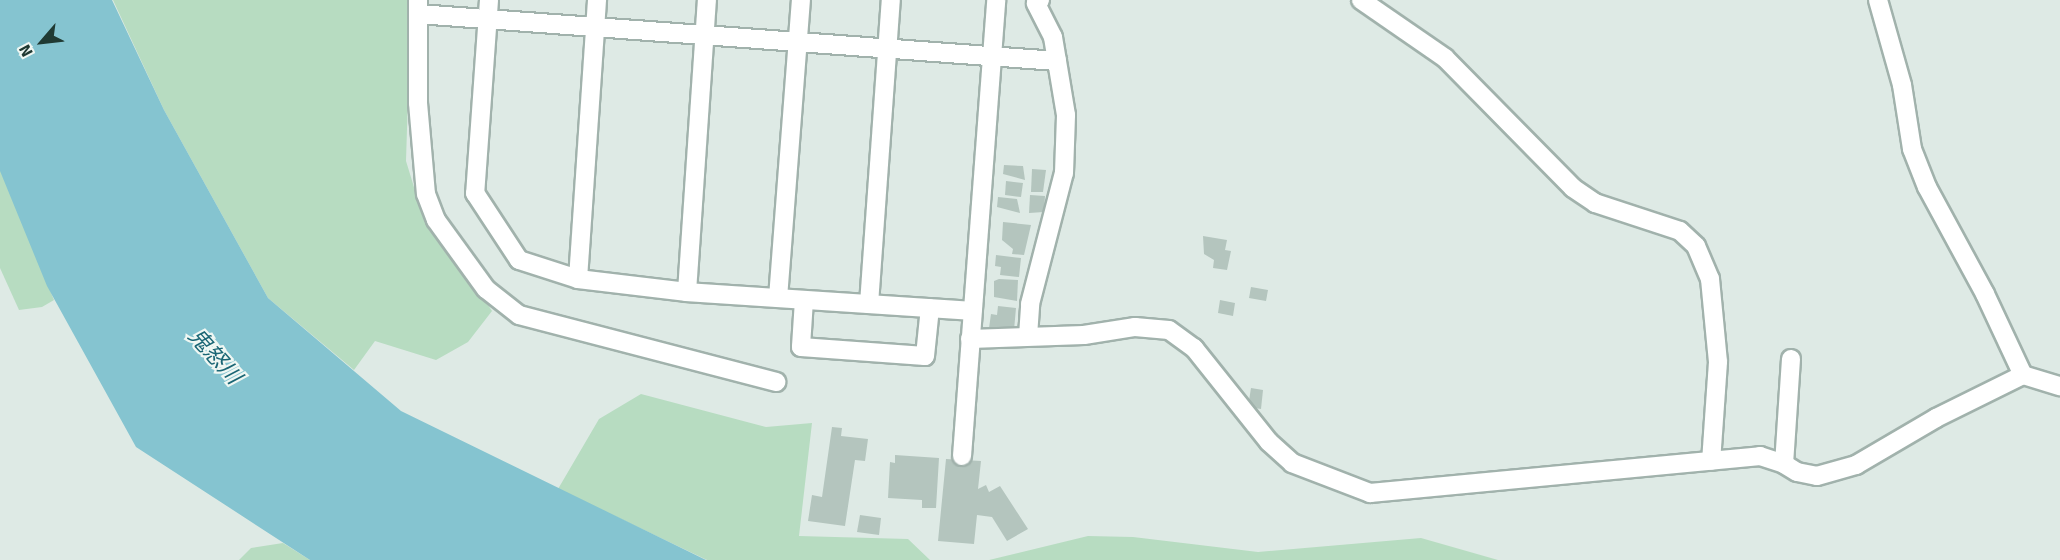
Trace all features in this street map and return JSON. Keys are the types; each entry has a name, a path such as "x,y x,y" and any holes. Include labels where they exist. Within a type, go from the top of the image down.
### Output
{"street":[{"path":"489,0 475,193 519,260 578,279 687,292 972,312"},
{"path":"578,279 597,0"},
{"path":"687,292 707,0"},
{"path":"778,298 801,0"},
{"path":"869,304 891,0"},
{"path":"962,456 996,0"},
{"path":"1028,336 1030,304 1064,173 1066,115 1053,37 1036,3 1040,0"},
{"path":"1362,0 1445,58 1573,188 1595,202 1680,231 1696,246 1710,279 1718,362 1711,461"},
{"path":"1878,0 1902,85 1915,158 2023,375"},
{"path":"776,382 519,315 486,289 436,220 426,194 418,102 418,7 488,19 1057,61"},
{"path":"804,300 801,346 926,356 930,308"},
{"path":"970,339 1084,335 1135,327 1176,333 1194,348 1269,442 1292,463 1370,493 1760,456 1808,474 1837,472 2023,375 2060,386"},
{"path":"1784,464 1791,359"}],"green space":[{"path":"113,0 411,0 406,161 417,197 492,311 468,342 436,360 375,341 354,370 268,298 164,110"},
{"path":"0,169 54,300 42,307 19,310 0,268"},
{"path":"641,394 766,427 812,423 799,536 908,539 930,560 707,560 558,489 599,419"},
{"path":"1088,536 1133,537 1258,552 1421,538 1498,560 989,560"},
{"path":"283,543 310,560 239,560 251,548"}],"water":[{"name":"鬼怒川","path":"0,0 112,0 164,110 268,298 401,411 706,560 310,560 136,447 47,286 0,171"}],"building":[{"path":"1004,165 1023,166 1025,180 1003,174"},
{"path":"1032,169 1046,170 1043,192 1031,192"},
{"path":"1006,181 1023,183 1021,197 1005,195"},
{"path":"1030,195 1045,196 1044,212 1029,213"},
{"path":"998,197 1017,199 1020,213 997,207"},
{"path":"1003,222 1031,225 1024,255 1012,254 1013,249 1002,240"},
{"path":"1203,236 1227,240 1225,250 1231,251 1227,270 1213,268 1214,260 1204,254"},
{"path":"996,255 1021,258 1019,277 1000,275 1001,267 995,266"},
{"path":"1018,280 1017,301 994,297 994,281"},
{"path":"1251,287 1268,290 1266,301 1249,298"},
{"path":"1220,300 1235,303 1233,316 1218,313"},
{"path":"998,306 1016,308 1014,330 989,328 991,314 997,315"},
{"path":"1251,388 1263,390 1261,409 1248,407"},
{"path":"832,427 842,428 841,436 868,439 865,461 855,460 845,526 808,521 812,495 822,497"},
{"path":"895,455 939,458 936,508 922,508 922,500 888,498 890,462 895,463"},
{"path":"946,459 981,461 978,489 986,485 989,492 1000,486 1028,529 1007,541 992,517 977,515 974,544 938,541"},
{"path":"860,515 881,518 879,535 857,532"}]}
